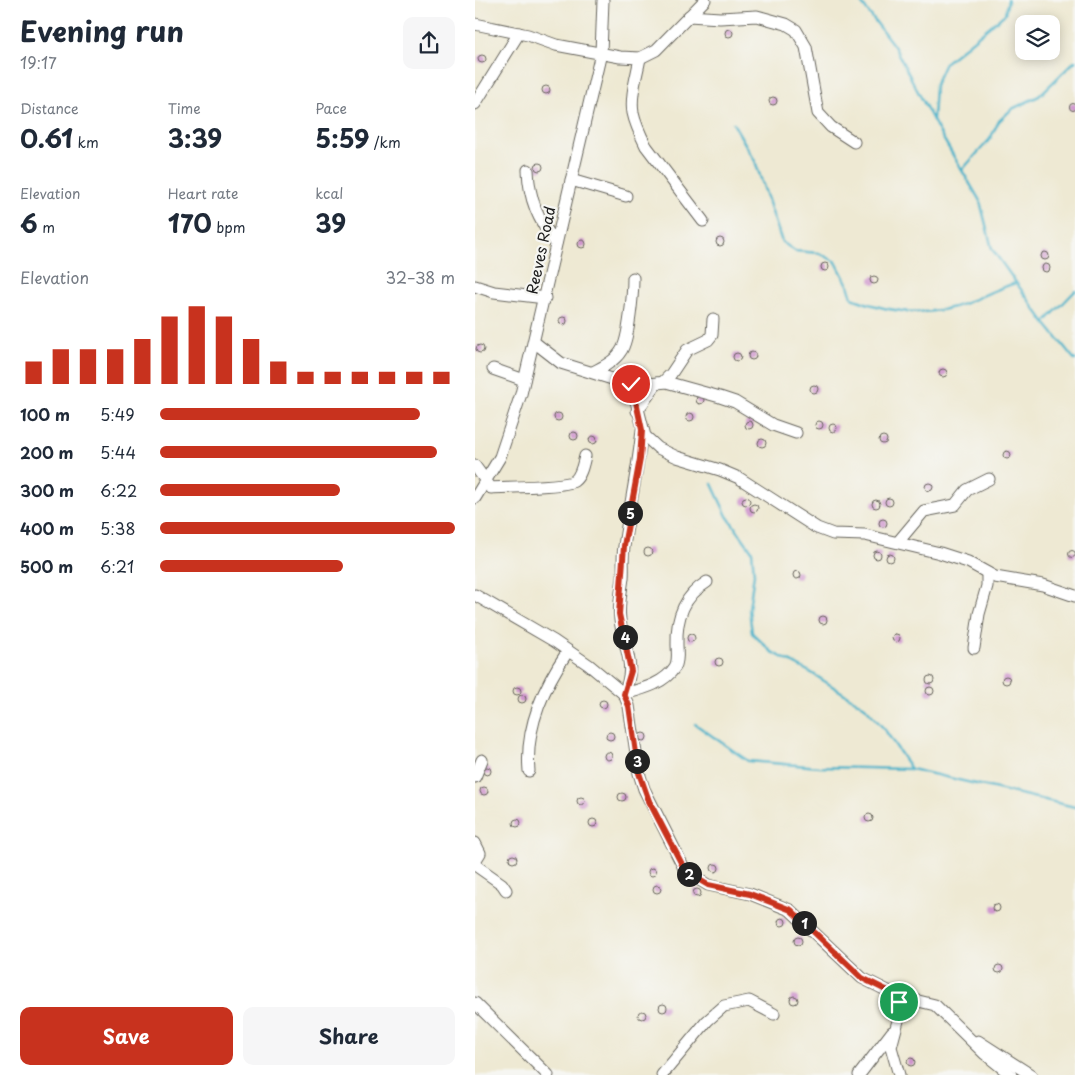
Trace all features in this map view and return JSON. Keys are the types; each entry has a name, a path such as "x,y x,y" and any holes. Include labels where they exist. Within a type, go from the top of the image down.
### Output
{"street":[{"name":"Reeves Road","path":"475,498 488,484 500,458 534,342 601,53 603,0"},
{"path":"475,24 519,33 556,45 640,58 657,50 705,0"},
{"path":"689,16 720,18 757,16 792,26 803,39 806,47 818,113 831,127 854,142"},
{"path":"475,104 519,33"},
{"path":"640,58 633,107 642,137 646,146 703,222"},
{"path":"528,170 532,202 537,214 556,243"},
{"path":"571,180 627,196"},
{"path":"593,372 617,357 624,346 633,291 633,278"},
{"path":"475,286 494,292 545,298"},
{"path":"637,411 659,382 671,374 687,350 708,340 712,335 713,320"},
{"path":"534,342 561,363 625,383 641,385 659,382 731,400 765,421 796,433"},
{"path":"493,369 524,380"},
{"path":"624,694 631,671 629,650 620,621 619,596 623,576 624,546 640,459 642,430 635,397 625,383"},
{"path":"642,430 650,442 665,453 739,478 825,532 865,535 897,542 959,558 1003,580 1043,585 1075,596"},
{"path":"475,466 488,484 568,483 579,475 585,456"},
{"path":"897,542 924,511 955,505 967,490 989,479"},
{"path":"974,648 979,614 987,586 987,573"},
{"path":"624,694 647,688 673,670 678,659 677,623 681,612 691,593 707,582"},
{"path":"475,595 536,630 589,665 624,694 629,706 639,773 644,789 686,872 708,885 750,894 791,910 857,974 873,985 898,996 935,1005 971,1037 985,1054 1011,1075"},
{"path":"529,771 529,743 547,683 567,651"},
{"path":"475,777 482,760"},
{"path":"475,843 480,853 475,860"},
{"path":"475,865 498,881 506,890"},
{"path":"898,996 900,1013 891,1047 899,1075"},
{"path":"662,1075 707,1021 724,1006 749,1001 774,1014"},
{"path":"475,1003 548,1075"},
{"path":"859,1075 897,1027"},
{"path":"971,1037 1031,1075"}],"building":[{"path":"729,29 733,33 729,37 725,33"},
{"path":"482,55 486,59 482,63 478,59"},
{"path":"546,86 550,90 546,94 542,90"},
{"path":"773,97 777,101 773,105 769,101"},
{"path":"1073,104 1076,107 1073,110 1070,107"},
{"path":"539,163 543,167 539,171 535,167"},
{"path":"720,238 724,242 720,246 716,242"},
{"path":"582,240 586,244 582,248 578,244"},
{"path":"1045,252 1049,256 1045,260 1041,256"},
{"path":"825,263 829,267 825,271 821,267"},
{"path":"1046,264 1050,268 1046,272 1042,268"},
{"path":"874,276 878,280 874,284 870,280"},
{"path":"563,317 567,321 563,325 559,321"},
{"path":"480,345 484,349 480,353 476,349"},
{"path":"752,352 756,356 752,360 748,356"},
{"path":"737,353 741,357 737,361 733,357"},
{"path":"943,369 947,373 943,377 939,373"},
{"path":"814,385 818,389 814,393 810,389"},
{"path":"700,396 704,400 700,404 696,400"},
{"path":"558,413 562,417 558,421 554,417"},
{"path":"690,413 694,417 690,421 686,417"},
{"path":"749,421 753,425 749,429 745,425"},
{"path":"819,421 823,425 819,429 815,425"},
{"path":"833,424 837,428 833,432 829,428"},
{"path":"574,432 578,436 574,440 570,436"},
{"path":"593,436 597,440 593,444 589,440"},
{"path":"883,436 887,440 883,444 879,440"},
{"path":"762,439 766,443 762,447 758,443"},
{"path":"1007,451 1011,455 1007,459 1003,455"},
{"path":"929,483 933,487 929,491 925,487"},
{"path":"746,497 750,501 746,505 742,501"},
{"path":"889,498 893,502 889,506 885,502"},
{"path":"876,500 880,504 876,508 872,504"},
{"path":"754,504 758,508 754,512 750,508"},
{"path":"883,519 887,523 883,527 879,523"},
{"path":"648,548 652,552 648,556 644,552"},
{"path":"1072,550 1076,554 1072,558 1068,554"},
{"path":"877,551 881,555 877,559 873,555"},
{"path":"890,554 894,558 890,562 886,558"},
{"path":"797,571 801,575 797,579 793,575"},
{"path":"823,616 827,620 823,624 819,620"},
{"path":"691,634 695,638 691,642 687,638"},
{"path":"896,634 900,638 896,642 892,638"},
{"path":"719,658 723,662 719,666 715,662"},
{"path":"930,676 934,680 930,684 926,680"},
{"path":"1006,676 1010,680 1006,684 1002,680"},
{"path":"517,687 521,691 517,695 513,691"},
{"path":"930,687 934,691 930,695 926,691"},
{"path":"522,695 526,699 522,703 518,699"},
{"path":"603,700 607,704 603,708 599,704"},
{"path":"610,732 614,736 610,740 606,736"},
{"path":"643,733 647,737 643,741 639,737"},
{"path":"608,752 612,756 608,760 604,756"},
{"path":"487,767 491,771 487,775 483,771"},
{"path":"484,787 488,791 484,795 480,791"},
{"path":"622,793 626,797 622,801 618,797"},
{"path":"581,797 585,801 581,805 577,801"},
{"path":"869,814 873,818 869,822 865,818"},
{"path":"517,819 521,823 517,827 513,823"},
{"path":"593,819 597,823 593,827 589,823"},
{"path":"513,855 517,859 513,863 509,859"},
{"path":"715,864 719,868 715,872 711,868"},
{"path":"652,868 656,872 652,876 648,872"},
{"path":"657,885 661,889 657,893 653,889"},
{"path":"697,889 701,893 697,897 693,893"},
{"path":"996,904 1000,908 996,912 992,908"},
{"path":"782,918 786,922 782,926 778,922"},
{"path":"798,937 802,941 798,945 794,941"},
{"path":"999,965 1003,969 999,973 995,969"},
{"path":"794,996 798,1000 794,1004 790,1000"},
{"path":"663,1004 667,1008 663,1012 659,1008"},
{"path":"642,1011 646,1015 642,1019 638,1015"},
{"path":"911,1058 915,1062 911,1066 907,1062"}],"waterway":[{"path":"859,0 894,46 937,128 980,201 992,249 1045,323 1075,360"},
{"path":"933,120 935,85 945,63 1005,14 1008,0"},
{"path":"962,170 990,139 999,121 1012,109 1039,96 1075,61"},
{"path":"733,123 755,161 782,242 795,251 819,253 836,262 848,285 852,298 894,310 908,312 937,311 966,303 1016,283"},
{"path":"1045,322 1075,291"},
{"path":"712,484 727,516 752,551 754,574 749,609 752,633 772,652 810,672 865,707 885,730 911,769"},
{"path":"695,724 748,761 820,767 911,769 1075,807"}],"route":[{"path":"631,384 625,383 635,397 642,430 640,459 624,546 619,607 620,621 631,660 631,677 624,694 629,706 639,773 649,801 671,847 686,872 708,885 750,894 791,910 846,966 873,985 898,996 899,1002"}]}
